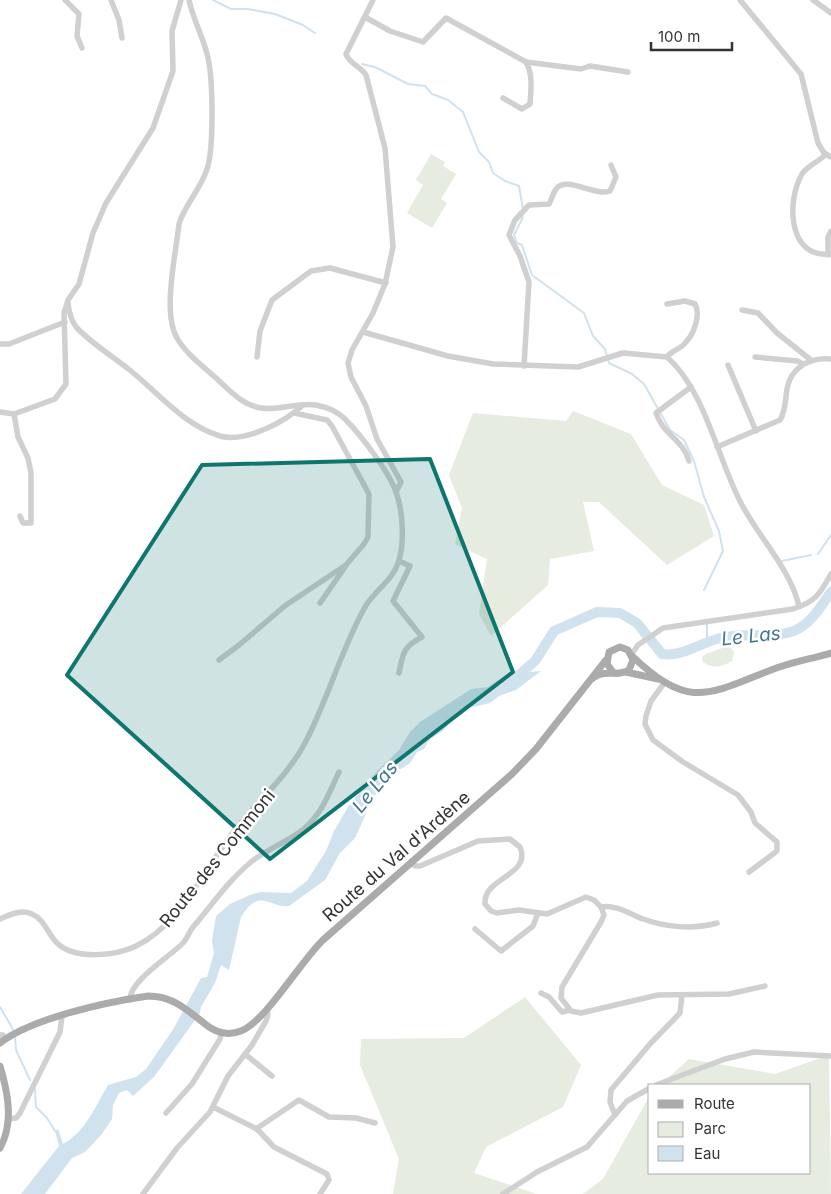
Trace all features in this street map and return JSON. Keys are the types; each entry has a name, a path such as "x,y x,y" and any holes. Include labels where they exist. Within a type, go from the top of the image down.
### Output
{"main road":[{"path":"613,672 608,667 606,660 612,650 624,648 663,681"},
{"path":"591,679 602,673 626,672 663,681 687,692 716,692 773,669 831,653"},
{"path":"626,672 632,664 632,655"},
{"name":"Route du Val d'Ardène","path":"221,1033 243,1030 267,1009 318,945 512,774 536,749 606,660"},
{"path":"4,1038 62,1016 130,1000 157,996 180,1004 211,1029 221,1033"},
{"path":"0,1066 7,1095 8,1119 7,1133 0,1148"}],"street":[{"path":"65,0 78,14 77,36 82,48"},
{"path":"111,0 119,20 122,38"},
{"path":"0,412 14,414 55,399 66,384 65,322 68,300 79,284 93,233 106,203 153,128 173,71 172,30 181,0"},
{"path":"189,0 194,23 209,59 211,146 206,172 185,207 179,224 171,310 173,332 184,348 249,405 278,408 303,404 317,405 344,418 384,469 396,492 401,523 399,561 410,566 393,601 422,637 412,642 403,652 399,673"},
{"path":"373,0 346,54 348,60 362,69 368,80 385,148 394,247 386,283 363,332 352,350 348,364 349,371 366,406 377,439 401,482 396,492"},
{"path":"740,0 801,74 808,94 816,136 828,156 803,172 793,207 794,223 799,241 815,253 829,255 828,237 831,231"},
{"path":"813,0 831,13"},
{"path":"365,17 390,31 423,42 446,18 526,62 581,69 590,66 628,72"},
{"path":"503,98 522,109 530,104 532,84 526,62"},
{"path":"524,366 529,282 510,235 511,227 522,210 533,204 549,204 556,188 566,184 601,193 610,191 616,177 611,165"},
{"path":"257,357 260,331 272,300 311,271 330,268 386,283"},
{"path":"68,300 69,314 76,327 189,420 221,436 241,435 266,430 294,414 303,404"},
{"path":"667,304 689,301 695,304 698,310 696,321 688,339 667,358"},
{"path":"742,310 758,313 777,333 811,360"},
{"path":"0,344 9,344 65,322"},
{"path":"363,332 448,356 494,364 582,367 623,353 667,358 691,387 740,503 779,561 797,596 799,606"},
{"path":"755,357 798,361 803,364"},
{"path":"717,447 781,418 788,383 796,370 811,360 831,359"},
{"path":"728,366 756,430"},
{"path":"689,461 681,443 664,429 658,417 660,411 691,387"},
{"path":"14,414 18,437 28,458 31,473 31,522 23,523 20,516"},
{"path":"219,660 240,645 286,605 346,565 358,554 368,537 369,494 332,426 327,420 294,414"},
{"name":"Route des Commoni","path":"0,919 22,912 32,914 57,943 73,953 118,952 133,948 145,941 168,921 238,825 292,764 306,742 367,604 395,571 399,561"},
{"path":"320,604 346,565"},
{"path":"624,648 639,644 660,629 717,618 799,606 814,599 831,574"},
{"path":"632,655 639,644"},
{"path":"663,681 651,701 646,716 645,724 653,740 683,762 738,796 751,812 755,823 777,842 777,851 749,872"},
{"path":"130,1000 132,990 154,966 183,943 216,897 235,878 256,858 295,835 311,822 323,804 338,772"},
{"path":"410,862 415,866 422,865 478,841 502,838 513,840 522,852 520,864 489,889 484,897 484,904 490,911 497,913 519,910 538,914 553,913 582,897 594,900 601,907 604,916 562,987 561,998 570,1010"},
{"path":"601,907 615,908 646,920 672,926 717,923"},
{"path":"475,929 500,951 533,926 538,914"},
{"path":"542,993 562,1012 570,1010 581,1013 649,997 729,994 765,986"},
{"path":"615,1115 610,1102 611,1090 650,1044 678,1016 682,1008 682,995"},
{"path":"143,1194 177,1148 213,1107 230,1074 266,1021 267,1009"},
{"path":"8,1119 19,1115 60,1032 62,1016"},
{"path":"166,1114 192,1084 220,1039 221,1033"},
{"path":"659,1084 724,1059 751,1052 769,1051 831,1056"},
{"path":"245,1054 272,1076"},
{"path":"503,1194 533,1174 587,1147 629,1099 648,1089"},
{"path":"256,1129 299,1100 329,1117 357,1118 375,1123"},
{"path":"213,1107 256,1129 274,1147 327,1174 329,1180 320,1194"}],"highlighted area":[{"path":"430,459 513,672 270,859 67,675 202,465"}],"green space":[{"path":"431,154 445,162 443,166 456,174 441,199 447,203 432,228 407,213 423,185 416,180"},
{"path":"573,411 631,434 662,485 704,505 714,536 667,565 599,502 583,502 594,551 550,559 548,585 491,636 479,614 487,559 455,544 462,508 449,475 473,413 566,421"},
{"path":"725,647 731,648 734,652 732,661 725,665 717,666 710,666 703,662 702,657 706,654"},
{"path":"525,997 581,1065 563,1107 486,1147 474,1173 537,1194 393,1194 399,1159 360,1065 361,1039 464,1038"},
{"path":"829,1055 831,1194 583,1194 603,1179 648,1099 648,1174 811,1174 811,1084 661,1084 689,1059 775,1074"}],"water":[{"path":"541,671 516,690 499,696 490,703 469,708 456,715 443,731 430,739 424,749 417,752 410,763 388,777 373,798 355,838 340,853 325,880 289,906 260,901 248,908 241,917 229,970 221,965 215,983 201,1007 200,1013 154,1077 133,1096 127,1090 119,1093 113,1105 112,1119 102,1134 85,1152 72,1158 45,1194 21,1194 59,1146 55,1131 58,1129 63,1144 71,1139 89,1118 108,1085 136,1077 146,1069 174,1028 201,978 207,977 214,953 212,941 216,916 230,904 250,895 260,892 291,893 307,881 326,851 334,831 348,807 377,771 399,750 410,732 420,722 471,689 488,687 498,680 517,673"}],"waterway":[{"path":"213,0 231,9 248,9 275,14 303,25 315,33"},
{"path":"362,64 375,67 408,84 425,86 432,94 448,100 463,112 479,152 489,162 493,173 505,181 519,186 523,209"},
{"path":"523,214 514,235 517,243 522,245 532,275 584,313 593,336 605,349 609,363 632,374 644,384 670,430 684,440 694,461 704,497 719,531 723,551 704,590"},
{"path":"818,554 831,535"},
{"path":"782,561 811,555"},
{"name":"Le Las","path":"512,681 535,661 554,631 597,612 620,613 637,623 662,654 676,654 726,637 775,635 794,631 811,619 831,592"},
{"path":"707,623 707,643"},
{"path":"0,1007 14,1031"},
{"path":"15,1036 16,1050 30,1080"},
{"path":"35,1089 36,1107 47,1118 55,1131"}]}
